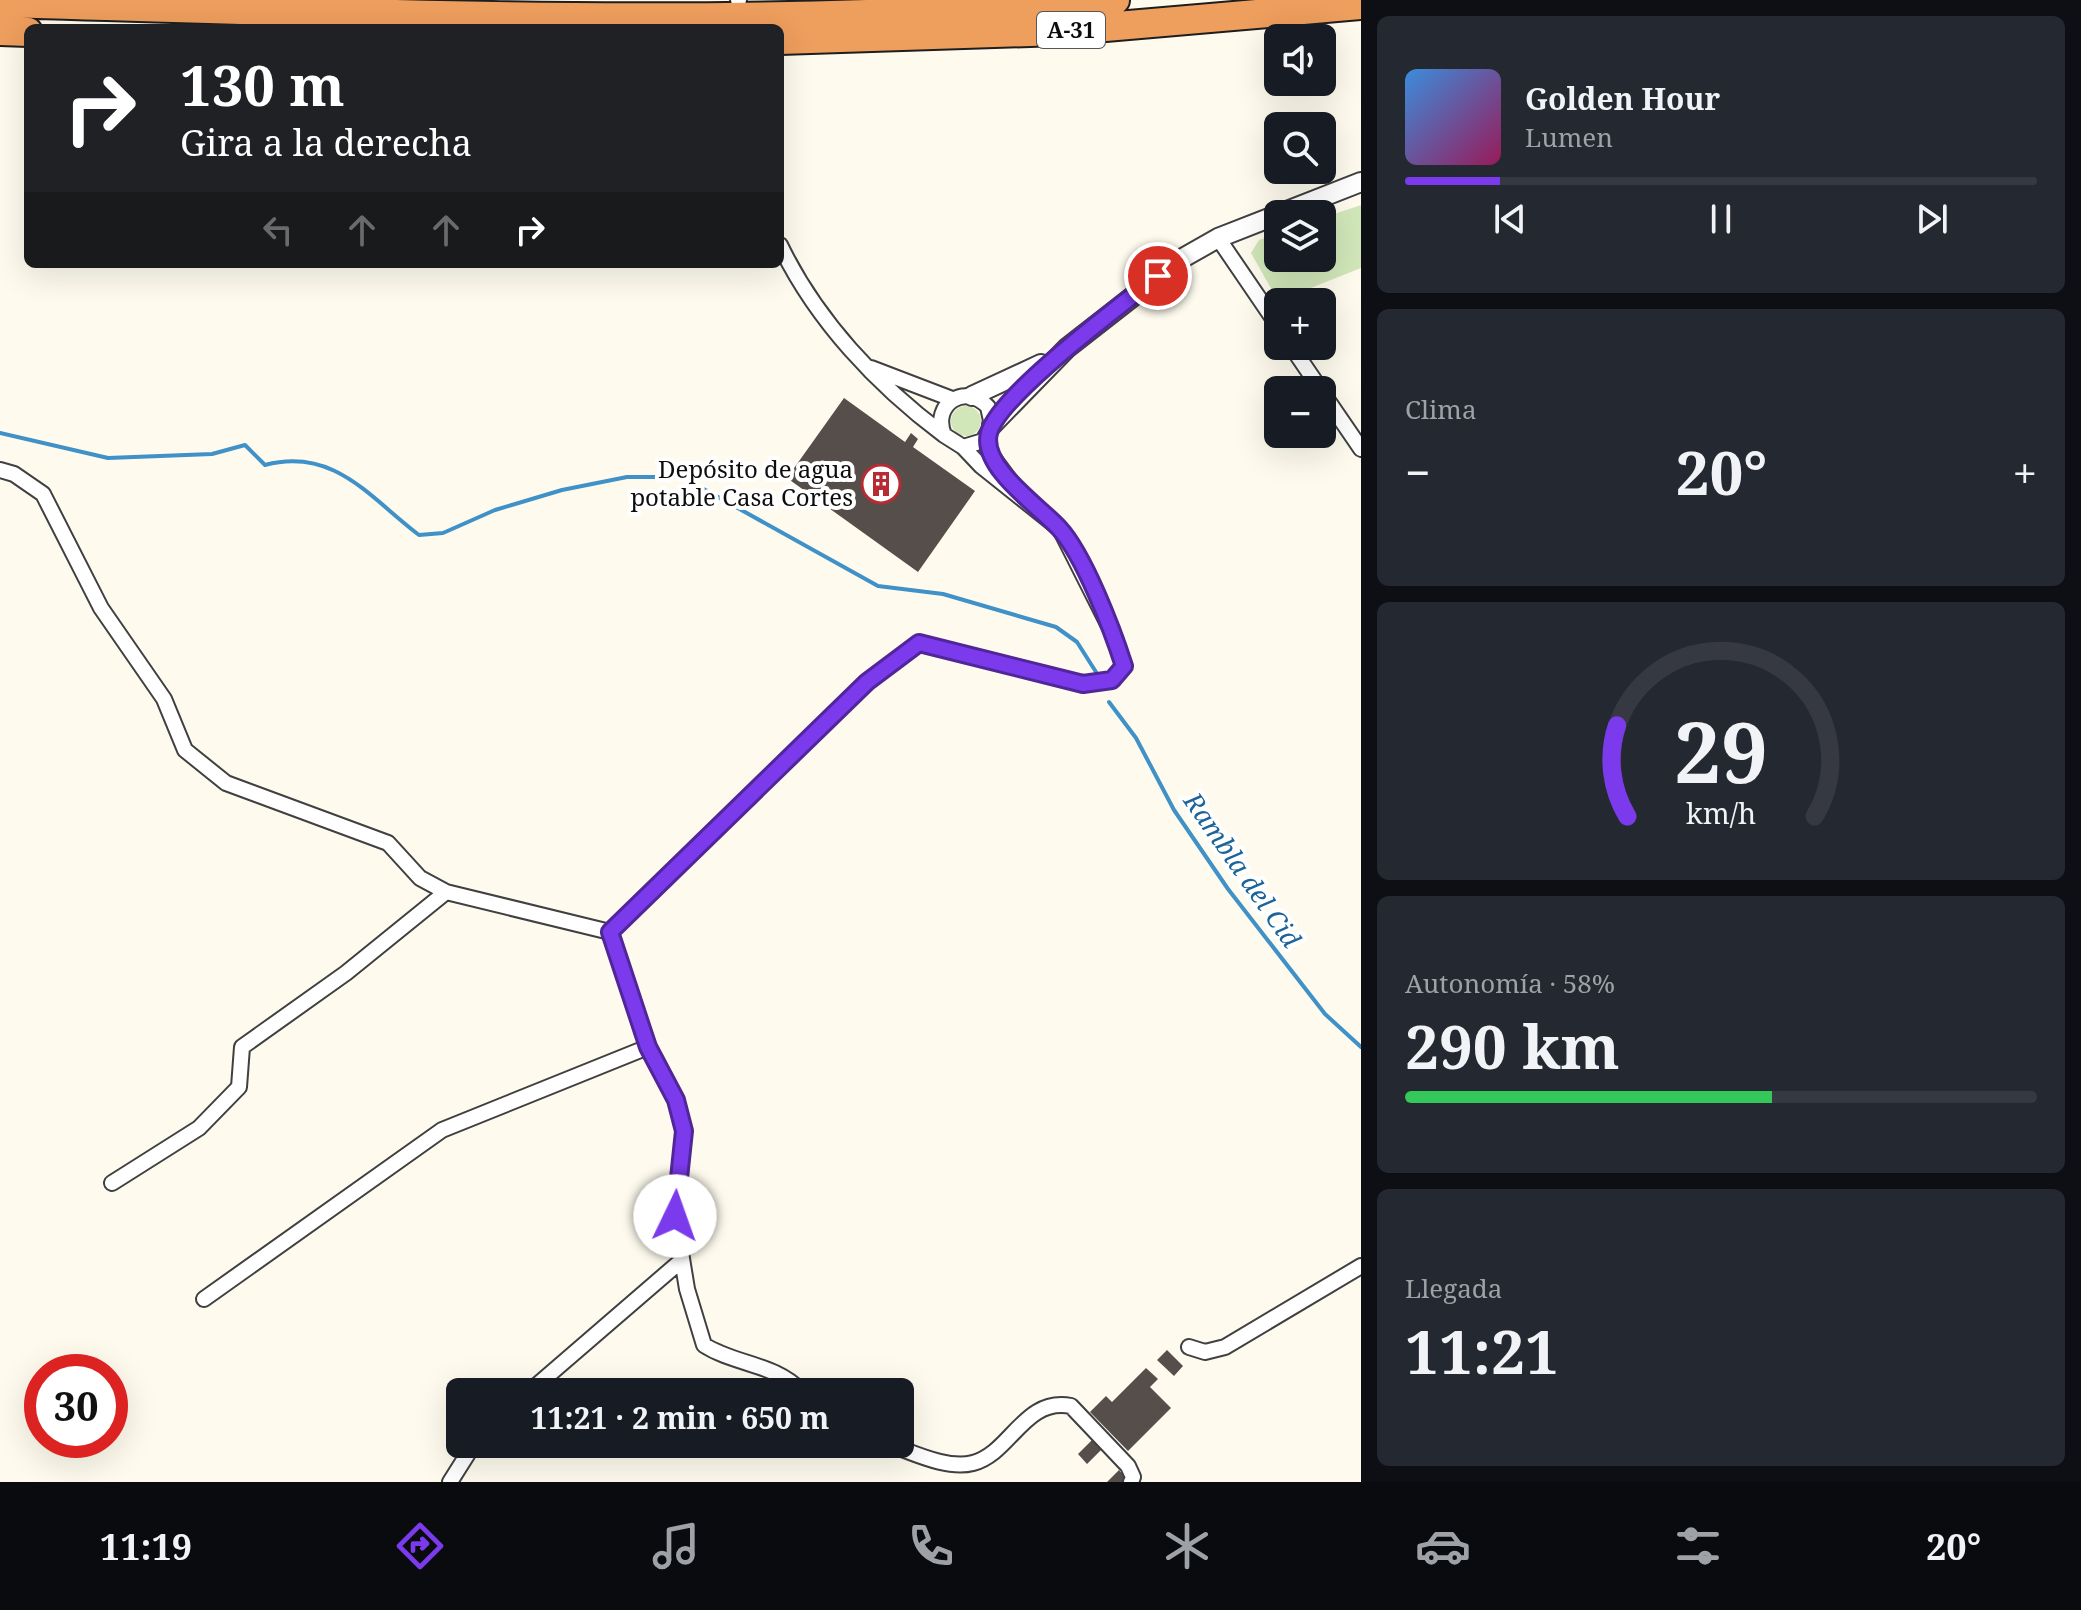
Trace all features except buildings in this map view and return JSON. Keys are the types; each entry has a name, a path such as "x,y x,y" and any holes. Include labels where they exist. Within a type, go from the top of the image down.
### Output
{"highway":[{"name":"A-31","path":"0,3 347,13 693,16 1115,0"},
{"name":"A-31","path":"784,40 1059,31 1361,5"},
{"path":"0,31 24,32"}],"street":[{"path":"864,364 952,399 972,396 1030,370 1067,348 1181,259 1218,238 1361,182"},
{"path":"1218,238 1264,305"},
{"path":"610,932 867,682 919,643 1083,684 1112,680 1124,666 1115,638 1060,529 981,466 963,447 904,405 864,364 798,284 784,254"},
{"path":"963,447 977,445 1067,348"},
{"path":"972,396 988,407 989,452 1031,504"},
{"path":"944,435 941,415 952,399"},
{"path":"1336,413 1361,449"},
{"path":"0,470 14,474 43,494 101,608 164,699 185,750 226,783 388,843 398,850 420,878 446,892 610,932"},
{"path":"112,1183 199,1128 239,1087 242,1047 346,973 446,892"},
{"path":"610,932 648,1047 676,1100 684,1131 675,1216 694,1321 704,1345 719,1355 773,1371 783,1378"},
{"path":"204,1299 442,1130 648,1047"},
{"path":"545,1378 682,1260"},
{"path":"1189,1347 1205,1352 1225,1347 1361,1266"},
{"path":"914,1453 970,1464 994,1455 1021,1421 1061,1404 1071,1406 1128,1466 1133,1477 1131,1482"},
{"path":"450,1482 465,1458"}],"green space":[{"path":"1361,205 1361,268 1311,288 1271,288 1251,253 1259,240 1264,238 1264,272 1336,272 1336,213"},
{"path":"966,406 972,407 980,415 980,427 972,435 966,436 960,435 952,427 951,421 952,415 960,407"}],"waterway":[{"name":"Rambla del Cid","path":"0,433 108,458 212,454 245,445 265,465 289,461 331,469 366,491 419,535 443,533 495,510 562,490 627,477 682,477 878,586 943,594 1056,627 1077,642 1096,672"},
{"name":"Rambla del Cid","path":"1109,702 1136,738 1174,810 1228,889 1325,1014 1361,1047"}],"place":[{"name":"Depósito de agua potable Casa Cortes","path":"881,484"}],"route":[{"path":"675,1216 684,1131 676,1100 648,1047 610,932 867,682 919,643 1083,684 1112,680 1124,666 1115,638 1060,529 1003,474 989,452 988,436 992,425 1020,392 1067,348 1158,276"}]}
